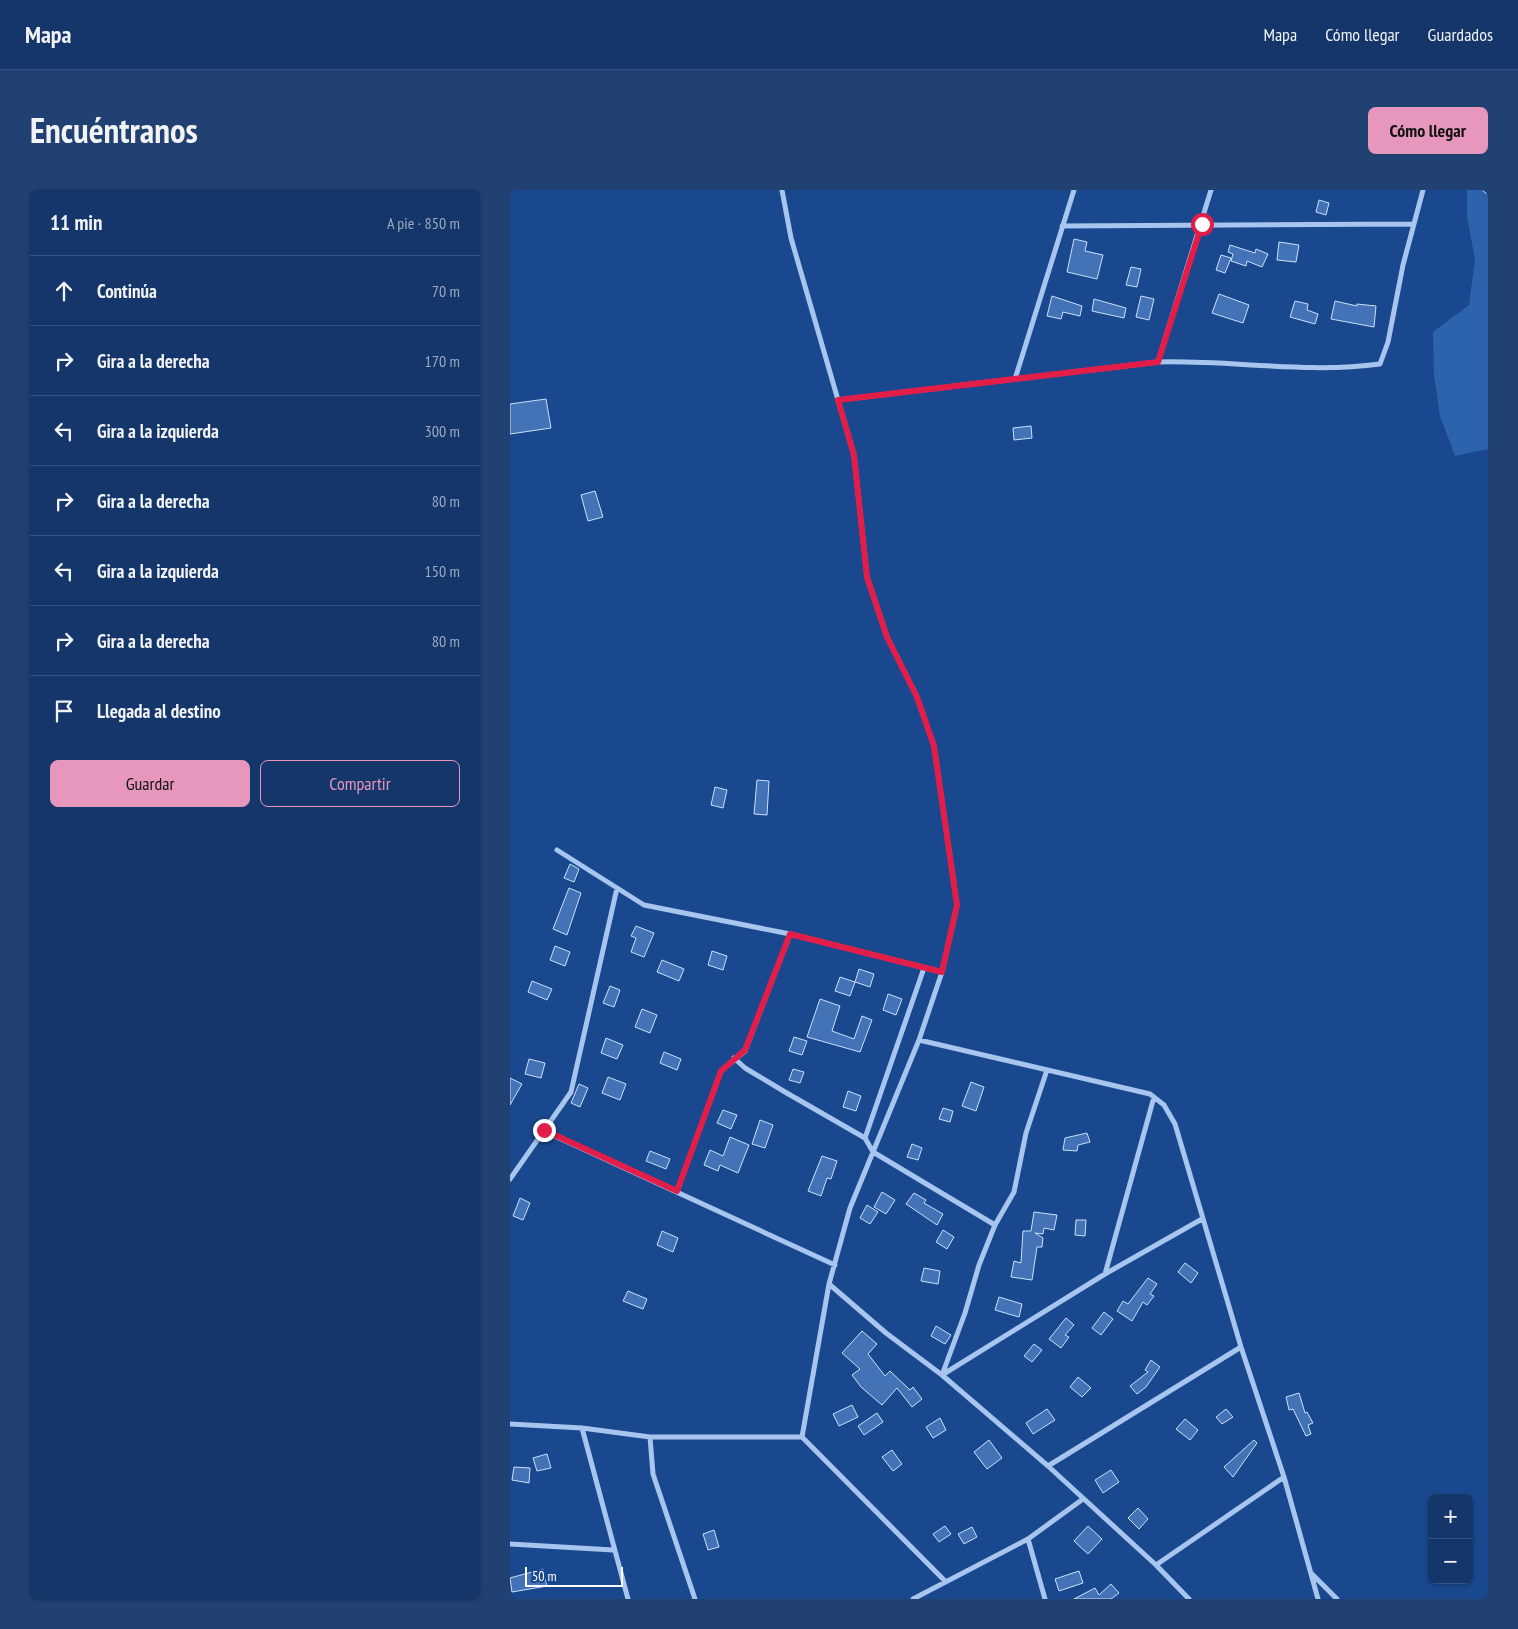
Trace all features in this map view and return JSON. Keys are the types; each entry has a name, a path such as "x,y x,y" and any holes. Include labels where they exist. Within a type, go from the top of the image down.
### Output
{"street":[{"path":"782,190 791,238 854,455 867,577 887,637 917,697 934,746 957,905 942,972 919,1040 850,1208 829,1284 802,1437"},
{"path":"1015,379 1074,190"},
{"path":"1158,362 1211,190"},
{"path":"838,400 1158,362 1204,361 1313,369 1349,368 1380,364 1388,342 1413,224 1423,190"},
{"path":"1484,190 1488,192"},
{"path":"1062,226 1413,224"},
{"path":"557,850 644,905 790,934 942,972"},
{"path":"510,1179 571,1092 617,888"},
{"path":"677,1191 721,1071 745,1050 790,934"},
{"path":"864,1138 924,968"},
{"path":"919,1040 1150,1094 1164,1104 1175,1124 1241,1347 1284,1477 1318,1599"},
{"path":"734,1058 745,1068 864,1138 872,1152 995,1225"},
{"path":"942,1375 995,1225 1014,1192 1026,1133 1047,1070"},
{"path":"1105,1274 1154,1097"},
{"path":"544,1130 835,1265"},
{"path":"942,1375 1105,1274 1202,1219"},
{"path":"829,1284 886,1333 942,1375 1048,1466 1156,1565 1189,1599"},
{"path":"1048,1466 1241,1347"},
{"path":"510,1424 582,1428 650,1437 802,1437 945,1580"},
{"path":"582,1428 613,1550 628,1599"},
{"path":"650,1437 653,1474 695,1599"},
{"path":"1156,1565 1284,1477"},
{"path":"913,1599 945,1580 1028,1539 1083,1499"},
{"path":"1028,1539 1046,1599"},
{"path":"510,1544 613,1550"},
{"path":"1310,1573 1337,1599"}],"shaded area":[{"path":"1467,190 1488,190 1488,449 1455,456 1440,416 1434,375 1433,332 1469,305 1475,260 1467,217"}],"building":[{"path":"1319,200 1329,203 1326,215 1316,212"},
{"path":"1074,239 1087,242 1085,251 1103,255 1097,279 1067,272"},
{"path":"1279,242 1299,245 1296,262 1277,260"},
{"path":"1230,245 1255,253 1256,249 1268,254 1262,267 1247,261 1246,266 1231,261 1233,254 1228,252"},
{"path":"1221,255 1231,258 1225,273 1216,270"},
{"path":"1131,267 1141,269 1137,287 1126,285"},
{"path":"1219,294 1249,305 1243,323 1212,313"},
{"path":"1052,296 1082,306 1080,316 1063,312 1061,319 1047,316"},
{"path":"1141,296 1154,299 1149,320 1136,317"},
{"path":"1094,299 1126,308 1124,318 1092,311"},
{"path":"1295,301 1308,304 1307,310 1318,314 1315,324 1290,317"},
{"path":"1335,301 1357,306 1357,304 1376,306 1374,327 1331,319"},
{"path":"546,399 551,428 510,434 510,404"},
{"path":"1031,426 1032,438 1014,440 1013,428"},
{"path":"595,491 603,517 588,521 581,495"},
{"path":"757,780 769,781 767,815 754,814"},
{"path":"715,787 727,790 723,808 711,805"},
{"path":"570,864 579,869 574,882 564,878"},
{"path":"569,888 581,893 567,935 553,929"},
{"path":"636,926 654,933 644,957 631,952 636,938 631,936"},
{"path":"555,946 570,952 565,966 550,960"},
{"path":"712,951 727,956 723,970 708,965"},
{"path":"662,960 684,969 679,981 657,972"},
{"path":"859,969 874,974 870,987 855,982"},
{"path":"840,977 855,982 850,996 835,991"},
{"path":"532,981 552,989 547,1000 528,992"},
{"path":"610,986 620,990 614,1007 603,1003"},
{"path":"888,994 902,999 896,1015 883,1010"},
{"path":"820,999 840,1006 832,1031 854,1039 862,1016 872,1020 860,1052 807,1037"},
{"path":"642,1009 657,1015 650,1033 635,1027"},
{"path":"794,1037 807,1041 802,1055 789,1051"},
{"path":"606,1038 623,1045 617,1059 601,1053"},
{"path":"664,1052 681,1059 677,1070 660,1063"},
{"path":"529,1059 545,1063 541,1078 525,1074"},
{"path":"793,1069 804,1072 800,1083 789,1080"},
{"path":"608,1077 626,1084 620,1100 602,1093"},
{"path":"510,1078 522,1084 510,1105"},
{"path":"971,1082 984,1087 976,1111 962,1106"},
{"path":"579,1084 588,1088 580,1107 571,1103"},
{"path":"848,1091 861,1096 856,1111 843,1107"},
{"path":"943,1108 953,1111 950,1122 939,1119"},
{"path":"723,1110 737,1115 731,1129 717,1123"},
{"path":"760,1120 773,1125 765,1148 752,1144"},
{"path":"1087,1133 1090,1142 1078,1145 1077,1151 1063,1150 1065,1138"},
{"path":"730,1137 749,1145 738,1173 720,1165 718,1171 704,1165 710,1150 723,1156"},
{"path":"912,1144 922,1148 918,1160 907,1157"},
{"path":"650,1151 670,1159 666,1169 646,1161"},
{"path":"822,1156 837,1161 831,1179 827,1178 821,1196 808,1191"},
{"path":"882,1192 895,1200 886,1214 874,1207"},
{"path":"914,1193 926,1200 924,1203 943,1214 937,1225 906,1204"},
{"path":"520,1198 530,1203 523,1220 513,1216"},
{"path":"867,1205 878,1212 870,1224 860,1218"},
{"path":"1034,1212 1057,1215 1054,1230 1044,1228 1043,1234 1035,1233 1043,1238 1042,1247 1037,1247 1032,1280 1011,1277 1014,1261 1021,1263 1023,1231 1031,1231"},
{"path":"1076,1220 1086,1220 1085,1236 1075,1235"},
{"path":"943,1230 954,1237 947,1249 936,1242"},
{"path":"662,1231 678,1238 673,1252 657,1245"},
{"path":"1185,1263 1198,1273 1191,1283 1178,1272"},
{"path":"924,1268 940,1271 938,1284 921,1281"},
{"path":"1148,1278 1157,1284 1150,1294 1154,1296 1147,1305 1143,1302 1132,1321 1117,1311 1123,1301 1128,1304"},
{"path":"628,1291 647,1299 643,1309 623,1301"},
{"path":"999,1297 1022,1304 1019,1317 995,1310"},
{"path":"1104,1312 1113,1319 1101,1335 1092,1328"},
{"path":"1066,1318 1074,1325 1065,1335 1069,1337 1061,1348 1049,1339"},
{"path":"936,1326 951,1335 945,1344 931,1336"},
{"path":"862,1331 877,1344 868,1354 885,1376 890,1371 910,1390 913,1387 922,1399 912,1407 897,1388 882,1405 861,1387 852,1375 860,1369 842,1353"},
{"path":"1034,1344 1042,1350 1032,1362 1024,1356"},
{"path":"1151,1360 1160,1367 1146,1387 1137,1394 1130,1386 1148,1372 1145,1370"},
{"path":"1078,1377 1091,1388 1082,1397 1070,1387"},
{"path":"1299,1393 1305,1413 1307,1412 1313,1423 1308,1425 1311,1434 1306,1436 1293,1409 1289,1410 1286,1397"},
{"path":"852,1405 858,1417 839,1426 833,1414"},
{"path":"1047,1409 1055,1420 1033,1434 1026,1423"},
{"path":"1226,1409 1233,1417 1222,1424 1216,1417"},
{"path":"877,1413 883,1422 864,1435 858,1426"},
{"path":"940,1418 946,1430 933,1438 926,1427"},
{"path":"1185,1419 1198,1430 1190,1440 1176,1429"},
{"path":"989,1440 1002,1458 987,1469 974,1452"},
{"path":"1254,1440 1257,1443 1233,1477 1224,1467"},
{"path":"892,1450 902,1464 893,1471 882,1457"},
{"path":"547,1454 551,1468 537,1471 533,1458"},
{"path":"514,1467 530,1468 529,1483 512,1480"},
{"path":"1111,1470 1119,1482 1103,1493 1095,1480"},
{"path":"1138,1508 1148,1519 1139,1529 1128,1518"},
{"path":"945,1526 951,1534 939,1542 933,1534"},
{"path":"1088,1526 1102,1539 1088,1554 1074,1541"},
{"path":"972,1527 977,1537 964,1544 958,1534"},
{"path":"714,1530 719,1547 708,1550 703,1534"},
{"path":"543,1569 547,1586 512,1592 510,1578"},
{"path":"1079,1571 1083,1583 1059,1591 1055,1579"},
{"path":"1111,1584 1119,1593 1111,1599 1074,1599 1095,1588 1099,1595"}],"route":[{"path":"544,1130 677,1191 721,1071 745,1050 790,934 942,972 957,905 934,746 917,697 887,637 867,577 854,455 838,400 1158,362 1202,224"}]}
